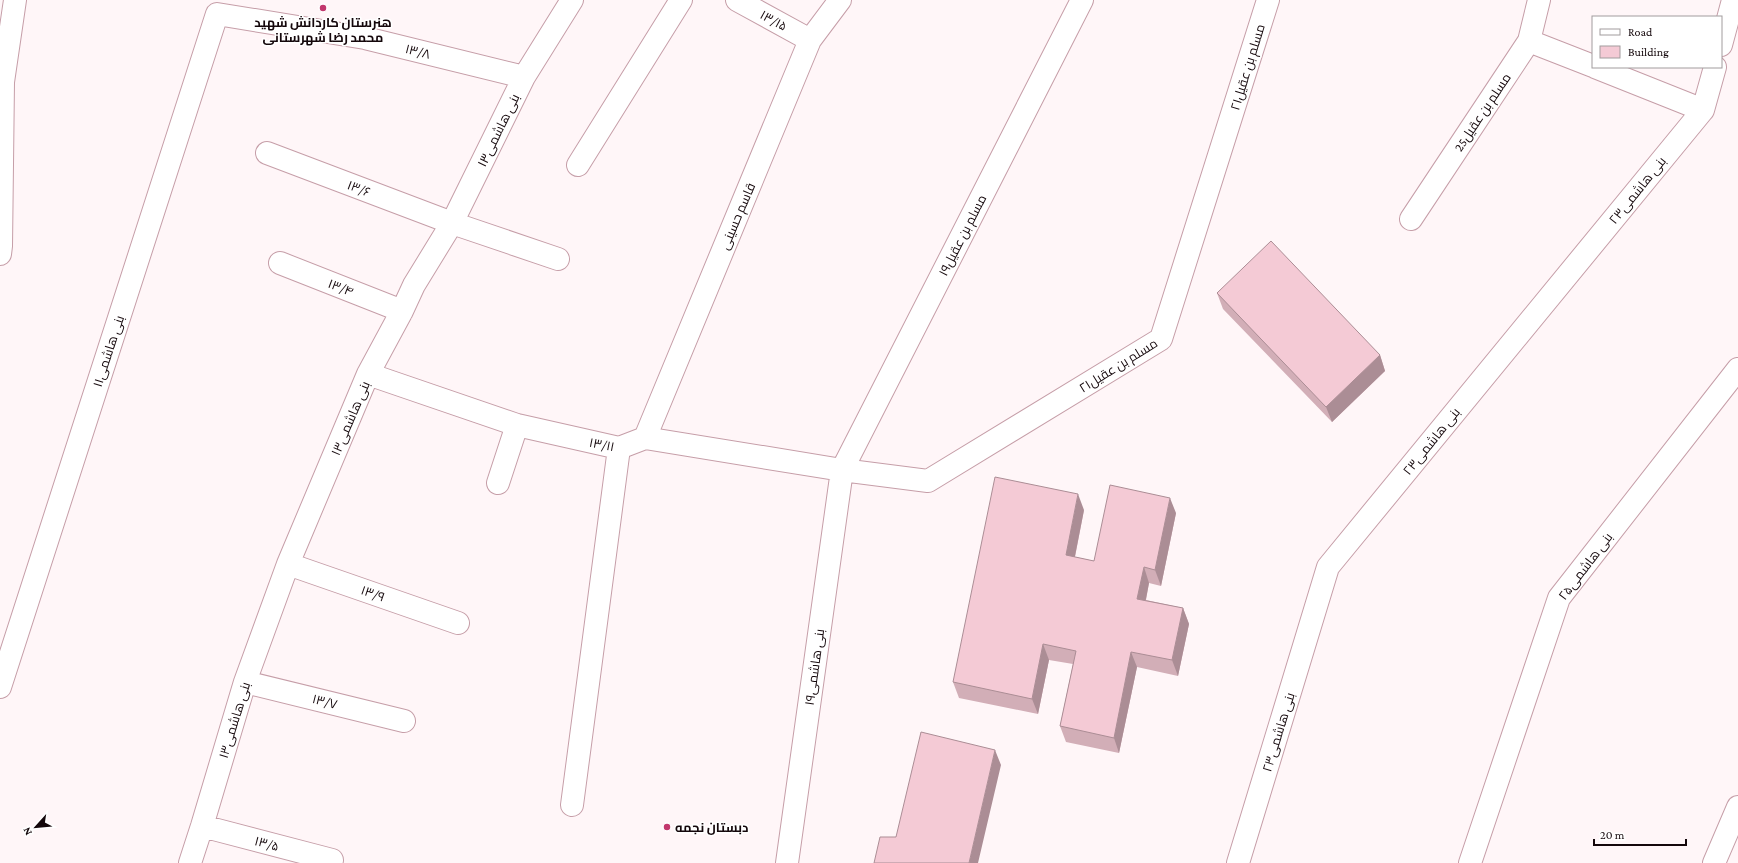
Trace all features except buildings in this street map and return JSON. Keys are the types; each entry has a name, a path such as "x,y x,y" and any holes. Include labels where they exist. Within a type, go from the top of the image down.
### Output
{"street":[{"path":"0,254 2,246 1,81 15,0"},
{"name":"بنی هاشمی۱۳","path":"190,863 245,682 288,564 368,374 402,311 414,285 452,223 524,78 572,0"},
{"path":"578,165 681,0"},
{"name":"۱۳/۱۵","path":"737,0 810,40"},
{"name":"قاسم حسینی","path":"645,438 810,40 840,0"},
{"name":"مسلم بن عقیل۱۹","path":"842,470 1082,0"},
{"name":"مسلم بن عقیل۲۱","path":"842,470 928,481 1162,339 1268,0"},
{"name":"مسلم بن عقیل25","path":"1411,219 1530,41 1539,0"},
{"path":"1722,41 1733,0"},
{"name":"۱۳/۸","path":"217,14 365,38 524,78"},
{"name":"بنی هاشمی۱۱","path":"0,687 217,14"},
{"path":"1530,41 1592,66"},
{"path":"1600,68 1628,73 1703,110"},
{"name":"بنی هاشمی۲۳","path":"1238,863 1328,568 1703,110 1715,68"},
{"name":"۱۳/۶","path":"267,153 452,223 558,259"},
{"name":"۱۳/۴","path":"280,263 402,311"},
{"name":"بنی هاشمی۲۵","path":"1470,863 1559,598 1738,369"},
{"name":"۱۳/۱۱","path":"368,374 517,425 619,448 645,438"},
{"path":"498,483 517,425"},
{"path":"645,438 842,470"},
{"path":"572,805 619,448"},
{"name":"بنی هاشمی۱۹","path":"787,863 842,470"},
{"name":"۱۳/۹","path":"288,564 458,623"},
{"name":"۱۳/۷","path":"245,682 404,720"},
{"path":"1714,863 1738,807"},
{"name":"۱۳/۵","path":"202,826 332,860"}],"place":[{"name":"هنرستان کاردانش شهید محمد رضا شهرستانی","path":"323,8"},
{"name":"دبستان نجمه","path":"667,827"}]}
